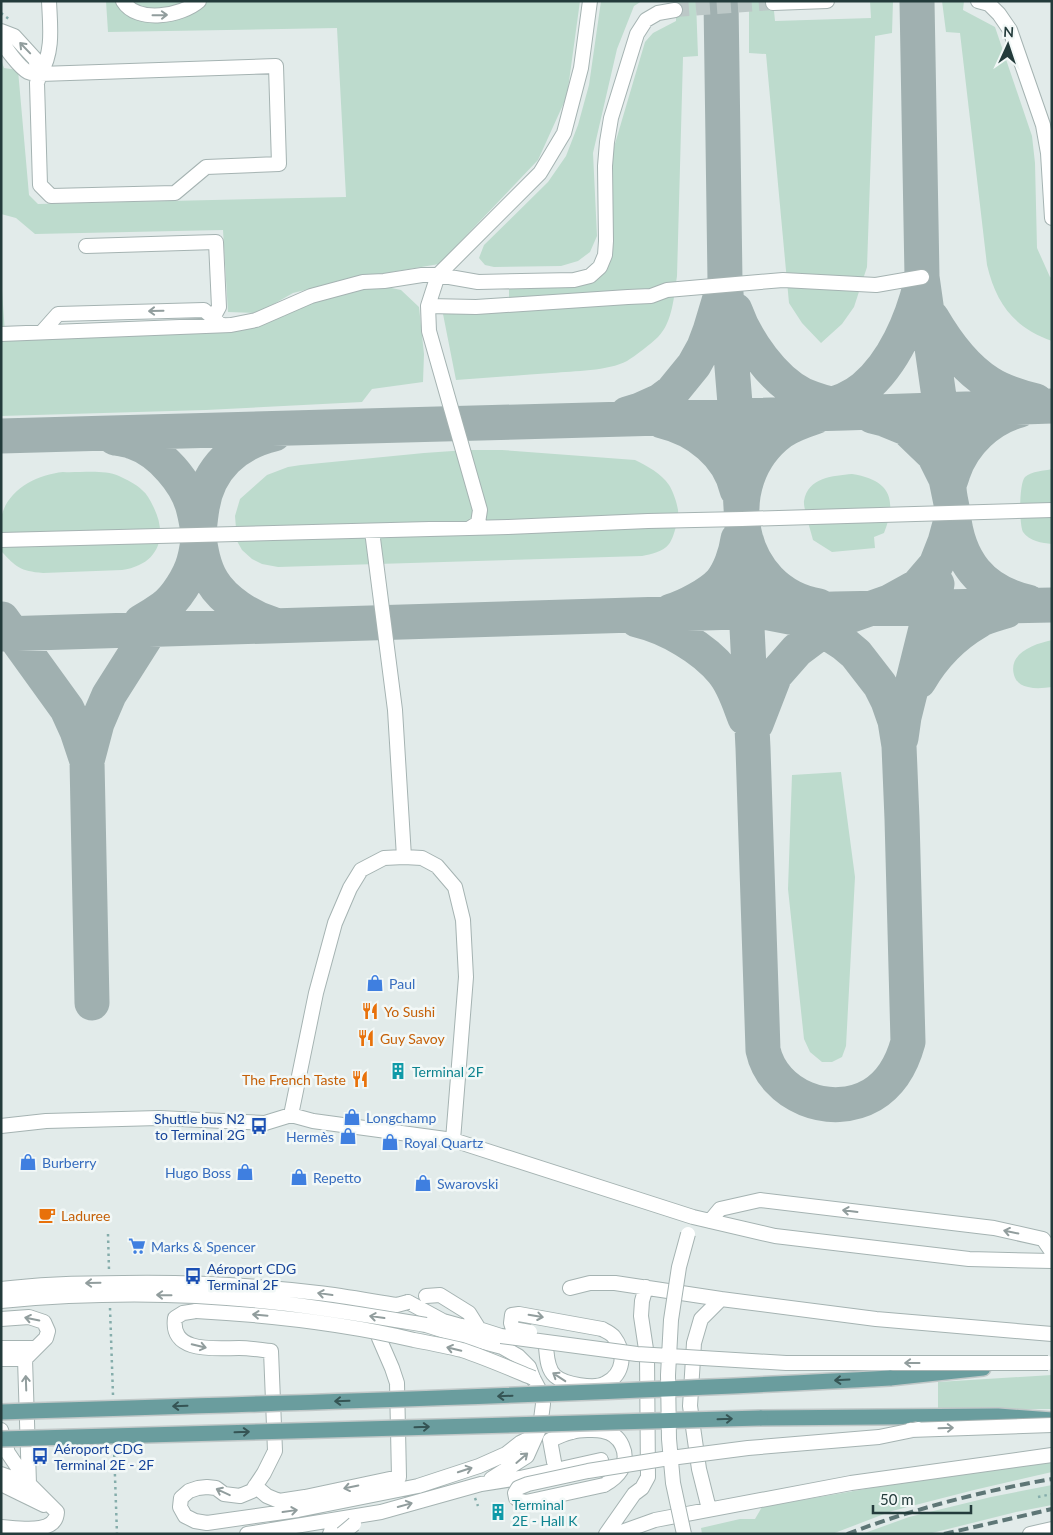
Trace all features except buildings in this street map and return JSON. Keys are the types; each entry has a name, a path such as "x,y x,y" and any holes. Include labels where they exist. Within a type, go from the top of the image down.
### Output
{"main road":[{"path":"1,1412 391,1400 713,1387 890,1378 1050,1363"},
{"path":"1,1439 760,1418 998,1416 1052,1420"}],"lane":[{"path":"1,39 25,70 30,73 40,74 276,66 279,164 206,167 175,193 51,196 40,185 37,83 40,74 45,66 50,44 49,1"},
{"path":"123,1 126,6 135,11 147,15 160,16 184,11 199,1"},
{"path":"470,528 478,523 480,510 429,331 428,306 438,276 540,173 564,134 581,68 590,1"},
{"path":"774,3 827,1"},
{"path":"978,1 989,4 1010,30 1043,125 1048,153 1052,218"},
{"path":"42,332 58,314 256,320 311,296 363,282 422,275 478,282 574,280 590,276 600,267 605,255 605,166 607,142 611,118 637,34 646,20 658,13 676,10"},
{"path":"1,31 14,36 35,59 40,74"},
{"path":"86,246 216,242 219,307 213,318"},
{"path":"428,306 476,307 651,296 667,290 769,281 793,280 876,285 922,277"},
{"path":"1,334 213,318"},
{"path":"1,540 372,531 1052,510"},
{"path":"372,531 395,710 404,857"},
{"path":"291,1115 316,993 335,923 350,888 361,870 384,858 422,858 437,866 455,887 463,920 466,976 453,1140"},
{"path":"1,1126 46,1121 159,1118 265,1123 291,1115 313,1121 453,1140 693,1217 775,1236 969,1259 1052,1261"},
{"path":"710,1221 720,1209 760,1200 994,1228 1043,1239 1052,1252"},
{"path":"684,1534 673,1483 669,1439 668,1375 671,1320 679,1267 693,1217"},
{"path":"1,1289 56,1284 201,1283 244,1285 318,1293 397,1305 440,1295 469,1313 471,1328"},
{"path":"570,1288 590,1283 614,1283 876,1319 1052,1334"},
{"path":"606,1534 634,1494 642,1488 648,1477 647,1356 641,1316 646,1288"},
{"path":"1,1301 102,1296 165,1295 209,1297 288,1304 426,1325 438,1325 501,1336 638,1354 782,1363 1050,1363"},
{"path":"418,1299 443,1321 501,1336"},
{"path":"709,1510 699,1469 690,1406 694,1343 702,1319 721,1299"},
{"path":"533,1378 461,1350 374,1331 260,1315 188,1309 175,1318 174,1328 186,1343 204,1348 242,1348 271,1351 275,1451 252,1491 240,1496 224,1494 216,1488 198,1488 189,1491 181,1498 180,1507 184,1516 195,1521 207,1523 298,1510 418,1486 480,1466 506,1454 520,1443 536,1435"},
{"path":"546,1347 548,1364 554,1375 568,1383 581,1386 605,1385 614,1378 622,1366 621,1349 617,1342 614,1336 602,1329 519,1314 512,1315 511,1323 513,1329 543,1335 589,1342 617,1345 627,1346 636,1348 769,1357 782,1363"},
{"path":"1,1319 29,1317 44,1322 48,1330 46,1338 25,1359 29,1484"},
{"path":"426,1325 502,1347 518,1356 529,1367 542,1395 540,1427 527,1456 481,1484"},
{"path":"255,1486 268,1496 279,1501 399,1477 397,1383 379,1338"},
{"path":"3,1355 36,1348"},
{"path":"3,1355 25,1359"},
{"path":"1,1372 3,1355"},
{"path":"247,1534 356,1519 481,1484 520,1478 602,1460 734,1442 814,1434 1052,1425"},
{"path":"554,1462 550,1440 572,1431 603,1430 614,1435 622,1442 624,1454 623,1465 622,1469 615,1478 604,1485 535,1501 520,1502 516,1498 518,1488 528,1484 588,1471 623,1465 748,1448 879,1437 918,1429"},
{"path":"1,1430 8,1453 29,1484 57,1512 57,1519 51,1526 41,1530 1,1527"},
{"path":"616,1534 655,1520 851,1483 1052,1455"},
{"path":"1,1474 29,1484"},
{"path":"1,1484 45,1505 53,1506"},
{"path":"302,1534 329,1532 356,1519"},
{"path":"1030,1534 1052,1529"}],"path":[{"path":"108,1234 109,1272"},
{"path":"1038,1497 1052,1494"},
{"path":"475,1498 478,1506"}],"green space":[{"path":"106,1 580,1 567,96 538,160 439,264 345,280 293,293 258,313 228,312 223,230 35,234 16,218 1,214 1,59 4,68 18,70 29,195 38,204 346,197 337,28 108,32"},
{"path":"601,1 642,1 634,6 617,49 593,153 597,236 590,252 578,261 561,266 494,267 485,265 479,258 484,245 548,182 566,156 578,125 589,85"},
{"path":"676,1 696,1 698,56 683,57 677,276 670,316 663,331 630,359 610,367 456,380 443,314 509,311 509,282 574,280 600,267 609,164 645,42 653,33 676,21"},
{"path":"749,1 773,1 775,21 871,18 870,1 893,1 892,33 875,36 867,267 854,307 842,324 821,343 802,323 789,303 766,54 749,53"},
{"path":"942,1 964,1 963,10 995,27 1032,136 1035,163 1037,248 1052,278 1052,341 1039,336 1017,321 1002,302 991,279 987,265 960,33 946,32"},
{"path":"1,277 5,333 231,325 363,282 401,290 419,307 424,354 423,382 372,389 362,402 206,410 1,416"},
{"path":"467,450 502,450 635,460 658,473 672,490 678,513 673,537 664,549 642,556 278,567 262,564 252,559 242,550 237,541 235,516 240,499 267,475 288,467 301,465"},
{"path":"1052,469 1052,544 1032,539 1023,532 1020,504 1025,477 1035,472"},
{"path":"63,472 113,474 131,482 144,492 158,517 160,528 160,539 152,556 134,567 122,570 43,573 29,571 11,561 1,551 1,519 9,500 16,492 33,481"},
{"path":"852,474 875,481 882,486 890,501 888,521 884,533 874,537 875,548 832,552 813,540 804,504 806,493 816,482 822,479"},
{"path":"1052,640 1052,687 1034,688 1019,683 1014,675 1013,667 1019,655 1030,647"},
{"path":"841,772 855,877 846,1046 842,1057 832,1062 822,1062 810,1052 804,1039 788,889 792,775"},
{"path":"1052,1375 1052,1409 938,1410 938,1382"},
{"path":"1052,1462 1052,1472 892,1511 832,1534 702,1534 701,1528 740,1519 755,1519 762,1507 917,1480"},
{"path":"1052,1485 1052,1505 928,1534 862,1534 909,1517 991,1497"}],"taxiway":[{"path":"627,414 660,401 672,392 694,365 710,331 725,281 721,1"},
{"path":"917,1 922,277 944,432"},
{"path":"725,281 736,416 753,748 763,1050 769,1066 778,1080 791,1091 806,1099 839,1105 856,1102 872,1095 885,1085 891,1079 903,1058 908,1042 899,746 895,721 888,701 880,685 856,654 823,630 795,618 763,612"},
{"path":"822,407 854,395 875,378 893,354 907,326 921,283"},
{"path":"735,310 753,347 781,380 803,395 840,406"},
{"path":"932,318 957,354 980,377 1006,392 1036,401"},
{"path":"1,436 1052,406"},
{"path":"1020,410 998,419 970,442 957,462 949,490 960,546 975,571 985,582 997,590 1028,602"},
{"path":"756,724 775,675 797,650 829,626 849,616 889,602 918,586 936,565 945,542 953,513 946,479 934,455 906,428 872,416"},
{"path":"815,417 793,425 781,432 760,453 747,478 742,505 744,532 753,558 769,580 791,597 819,606"},
{"path":"662,421 687,430 699,437 719,454 727,465 737,490"},
{"path":"141,622 168,604 182,587 192,567 196,555 205,494 217,469 236,451 260,438 274,434"},
{"path":"115,438 131,441 143,446 163,460 171,469 191,500 202,555 212,581 230,602 255,617 272,624"},
{"path":"671,611 697,600 721,582 732,562 738,539"},
{"path":"901,738 904,717 937,584"},
{"path":"1,634 835,609 1052,605"},
{"path":"919,681 937,655 952,640 984,618 1006,611"},
{"path":"92,1003 87,761 97,723 109,695 161,613"},
{"path":"2,619 67,709 87,761"},
{"path":"637,620 672,633 695,647 715,663 730,683 745,718"}],"tunnel":[{"path":"675,10 773,3"}],"railway":[{"path":"847,1534 948,1502 1052,1479"},
{"path":"944,1534 1052,1509"}],"place":[{"name":"Paul","path":"375,983"},
{"name":"Yo Sushi","path":"370,1011"},
{"name":"Guy Savoy","path":"366,1038"},
{"name":"Terminal 2F","path":"398,1071"},
{"name":"The French Taste","path":"360,1079"},
{"name":"Longchamp","path":"352,1117"},
{"name":"Shuttle bus N2 to Terminal 2G","path":"259,1126"},
{"name":"Hermès","path":"348,1136"},
{"name":"Royal Quartz","path":"390,1142"},
{"name":"Burberry","path":"28,1162"},
{"name":"Hugo Boss","path":"245,1172"},
{"name":"Repetto","path":"299,1177"},
{"name":"Swarovski","path":"423,1183"},
{"name":"Laduree","path":"47,1215"},
{"name":"Marks & Spencer","path":"137,1246"},
{"name":"Aéroport CDG Terminal 2F","path":"193,1276"},
{"name":"Aéroport CDG Terminal 2E - 2F","path":"40,1456"},
{"name":"Terminal 2E - Hall K","path":"498,1512"}]}
